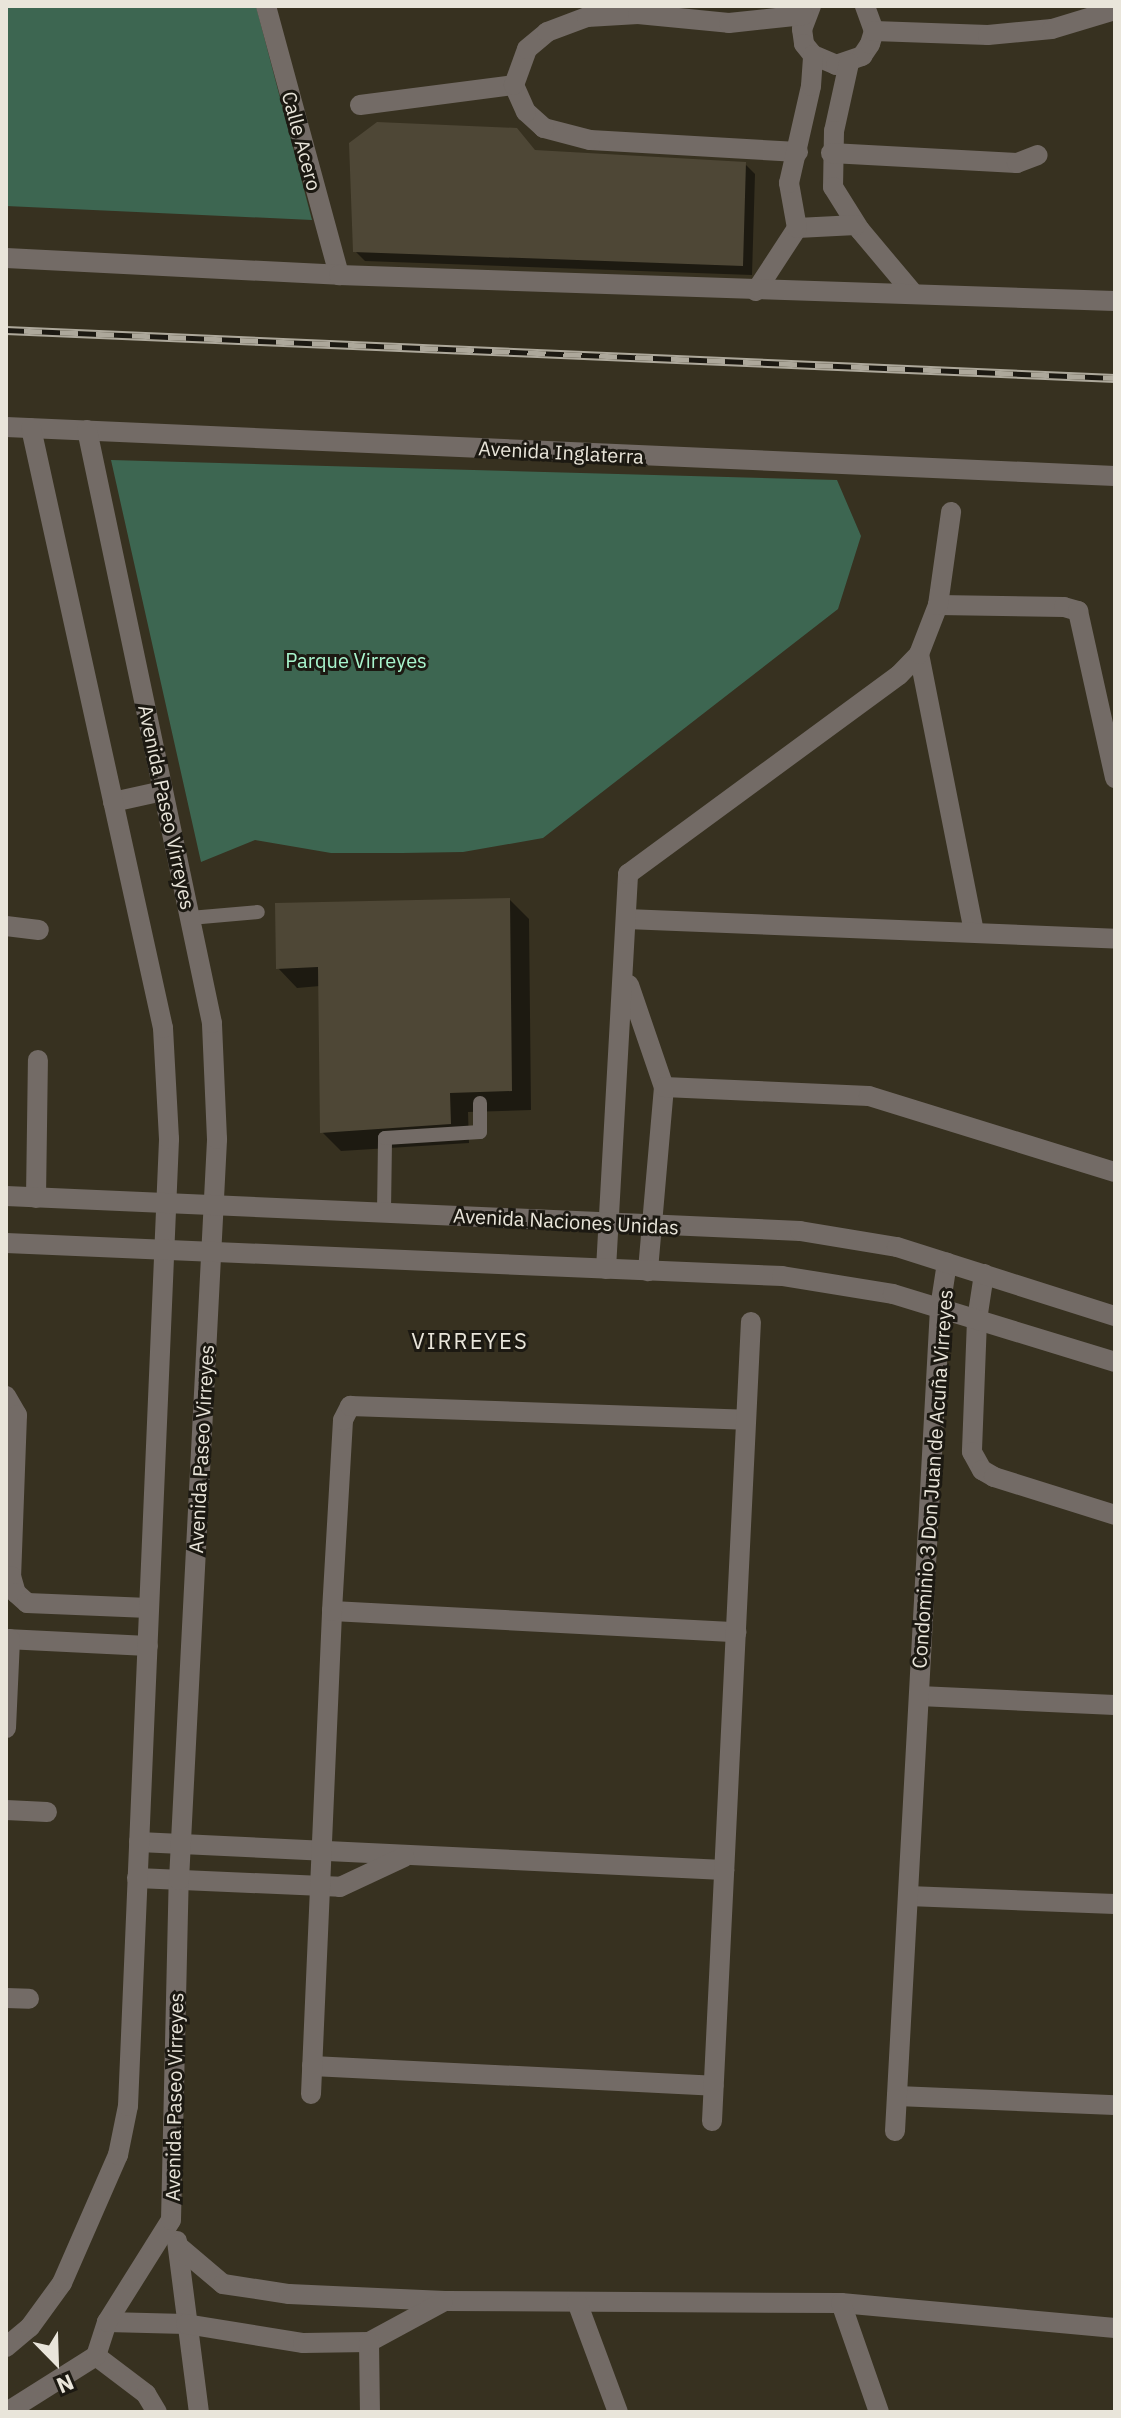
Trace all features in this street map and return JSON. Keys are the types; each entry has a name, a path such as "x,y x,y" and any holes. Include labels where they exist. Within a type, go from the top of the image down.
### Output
{"street":[{"name":"Calle Acero","path":"266,6 339,275"},
{"path":"798,152 590,140 544,128 526,112 514,85 527,49 547,32 587,17 638,14 729,23 807,11 804,44 823,62 849,63 862,56 874,31 865,6"},
{"path":"874,31 988,35 1052,29 1115,10"},
{"path":"756,291 797,228 789,183 798,152 813,55"},
{"path":"849,63 831,153 833,187 856,225 912,292"},
{"path":"360,105 514,85"},
{"path":"831,153 1017,163 1038,155"},
{"path":"797,228 856,225"},
{"path":"6,258 339,275 1115,301"},
{"name":"Avenida Inglaterra","path":"6,427 1115,476"},
{"path":"6,2347 30,2327 62,2283 118,2155 128,2106 169,1139 163,1028 31,428"},
{"name":"Avenida Paseo Virreyes","path":"87,430 190,918 218,1076 212,1252 179,1880 171,2220 107,2322 96,2356"},
{"path":"606,1269 628,874 899,675 919,654 938,605 951,512"},
{"path":"938,605 1078,611 1115,778"},
{"path":"919,654 974,931"},
{"path":"113,802 163,791"},
{"path":"626,919 1115,939"},
{"path":"7,920 39,930"},
{"path":"624,972 664,1087 648,1271"},
{"path":"36,1198 38,1060"},
{"path":"664,1087 869,1096 1115,1172"},
{"name":"Avenida Naciones Unidas","path":"6,1196 800,1231 897,1247 1115,1316"},
{"path":"6,1243 648,1271 851,1284 1115,1362"},
{"name":"Condominio 3 Don Juan de Acuña Virreyes","path":"895,2131 940,1308 947,1263"},
{"name":"Condominio 3 Don Juan de Acuña Virreyes","path":"984,1274 977,1320 972,1452 982,1470 1115,1515"},
{"path":"712,2121 751,1322"},
{"path":"6,1396 17,1415 13,1584 27,1603 66,1604 89,1618 149,1614"},
{"path":"311,2094 332,1611 343,1420 350,1406 746,1420"},
{"path":"332,1611 736,1632"},
{"path":"6,1728 8,1639 148,1646"},
{"name":"Condominio 3 Don Juan de Acuña Virreyes","path":"919,1696 1115,1705"},
{"path":"6,1810 47,1812"},
{"path":"139,1842 724,1870"},
{"path":"137,1878 340,1887 404,1857"},
{"path":"908,1896 1115,1904"},
{"path":"6,1998 29,1999"},
{"path":"312,2066 714,2086"},
{"path":"897,2096 1115,2105"},
{"path":"171,2220 178,2246 199,2412"},
{"path":"178,2246 223,2284 289,2294 445,2301 841,2303 1115,2328"},
{"path":"107,2322 186,2324 303,2343 369,2342 445,2301"},
{"path":"577,2302 618,2412"},
{"path":"841,2303 879,2412"},
{"path":"369,2342 370,2412"},
{"path":"7,2412 96,2356 146,2394 157,2412"}],"lane":[{"path":"190,918 258,912"},
{"path":"384,1212 385,1138 480,1132 480,1103"}],"green space":[{"path":"6,6 256,6 312,220 6,206"},
{"name":"Parque Virreyes","path":"111,460 837,480 861,536 838,609 543,838 463,852 402,853 331,853 255,840 201,862"}],"building":[{"path":"377,122 517,128 535,150 746,162 743,266 353,252 349,143"},
{"path":"510,898 512,1091 450,1093 451,1124 320,1133 318,967 276,969 275,903"}],"railway":[{"path":"6,330 1115,378"}],"district":[{"name":"VIRREYES","path":"470,1341"}]}
